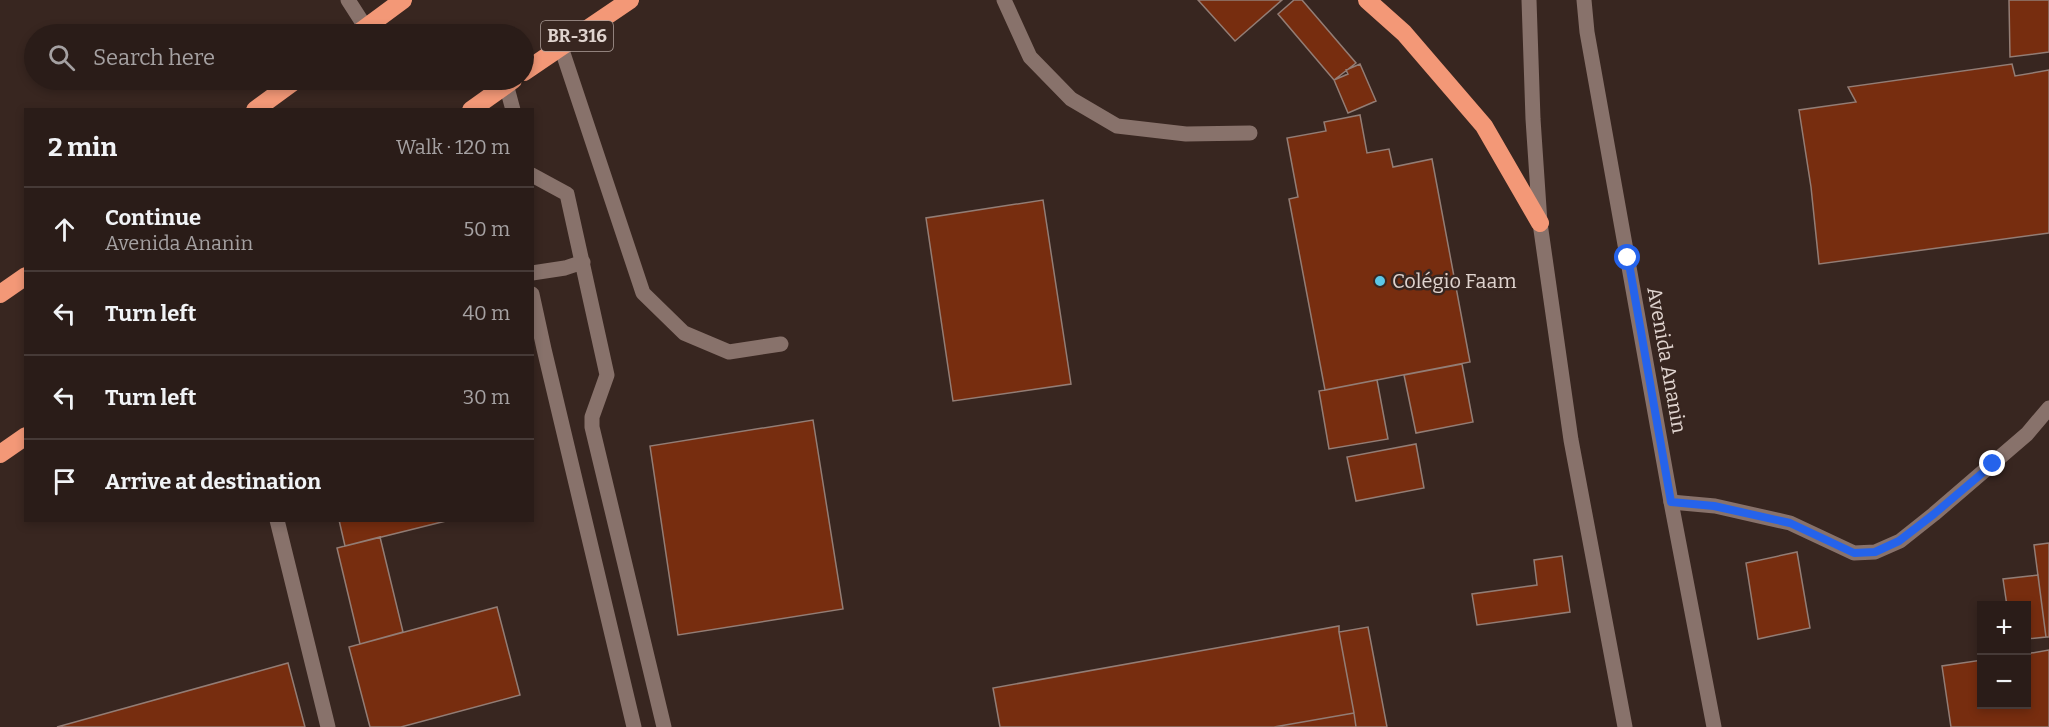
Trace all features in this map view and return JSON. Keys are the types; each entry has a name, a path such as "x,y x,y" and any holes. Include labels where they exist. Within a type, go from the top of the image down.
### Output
{"highway":[{"path":"370,24 403,0"},
{"name":"BR-316","path":"534,65 630,0"},
{"path":"1367,0 1404,33 1484,126 1540,224"},
{"path":"258,108 282,90"},
{"path":"474,108 498,90"},
{"path":"0,294 24,277"},
{"path":"0,454 24,437"}],"main road":[{"path":"348,0 358,24"},
{"path":"1004,0 1030,57 1071,99 1117,126 1186,134 1250,133"},
{"path":"1529,0 1533,119 1540,224 1571,440 1625,727"},
{"name":"Avenida Ananin","path":"1584,0 1587,32 1671,502 1714,727"},
{"path":"561,47 643,293 684,333 729,352 781,344"},
{"path":"510,90 513,108"},
{"path":"534,176 567,194 607,375 592,417 592,427 664,727"},
{"path":"534,273 565,268 583,262"},
{"path":"534,303 634,727"},
{"path":"1671,502 1714,506 1790,523 1854,553 1875,552 1899,541 1934,514 2027,434 2049,408"},
{"path":"564,433 592,427"},
{"path":"277,522 328,727"}],"building":[{"path":"1198,0 1282,0 1235,41"},
{"path":"1294,0 1302,0 1356,63 1334,80 1278,14"},
{"path":"2009,0 2049,0 2049,52 2010,57"},
{"path":"1360,64 1376,101 1348,113 1334,80 1348,74 1346,70"},
{"path":"2012,64 2015,76 2049,70 2049,233 1819,264 1811,187 1799,110 1856,102 1848,87"},
{"name":"Colégio Faam","path":"1360,115 1367,153 1389,149 1393,167 1432,159 1470,362 1325,390 1289,199 1298,197 1287,138 1326,131 1324,122"},
{"path":"1043,200 1071,384 953,401 926,218"},
{"path":"1462,364 1473,422 1416,433 1404,375"},
{"path":"1377,380 1388,439 1329,449 1319,391"},
{"path":"813,420 843,609 678,635 650,446"},
{"path":"1416,444 1424,488 1356,501 1347,457"},
{"path":"339,522 442,522 345,546"},
{"path":"380,537 403,632 360,644 337,548"},
{"path":"2049,543 2049,637 2046,637 2034,545"},
{"path":"1797,552 1810,628 1758,639 1746,563"},
{"path":"1562,556 1570,612 1477,625 1472,594 1537,585 1534,560"},
{"path":"2038,575 2046,637 2031,638 2031,601 2006,601 2003,579"},
{"path":"497,607 520,695 401,727 370,727 349,647"},
{"path":"1339,626 1354,713 1274,727 1000,727 993,688"},
{"path":"1368,627 1387,727 1356,727 1339,632"},
{"path":"2049,650 2049,727 1951,727 1942,666 1977,661 1977,709 2031,709 2031,653"},
{"path":"288,663 305,727 57,727"},
{"path":"1354,713 1356,727 1274,727"}],"place":[{"name":"Colégio Faam","path":"1380,281"}],"route":[{"path":"1628,258 1671,502 1714,506 1790,523 1854,553 1875,552 1899,541 1993,464"}]}
